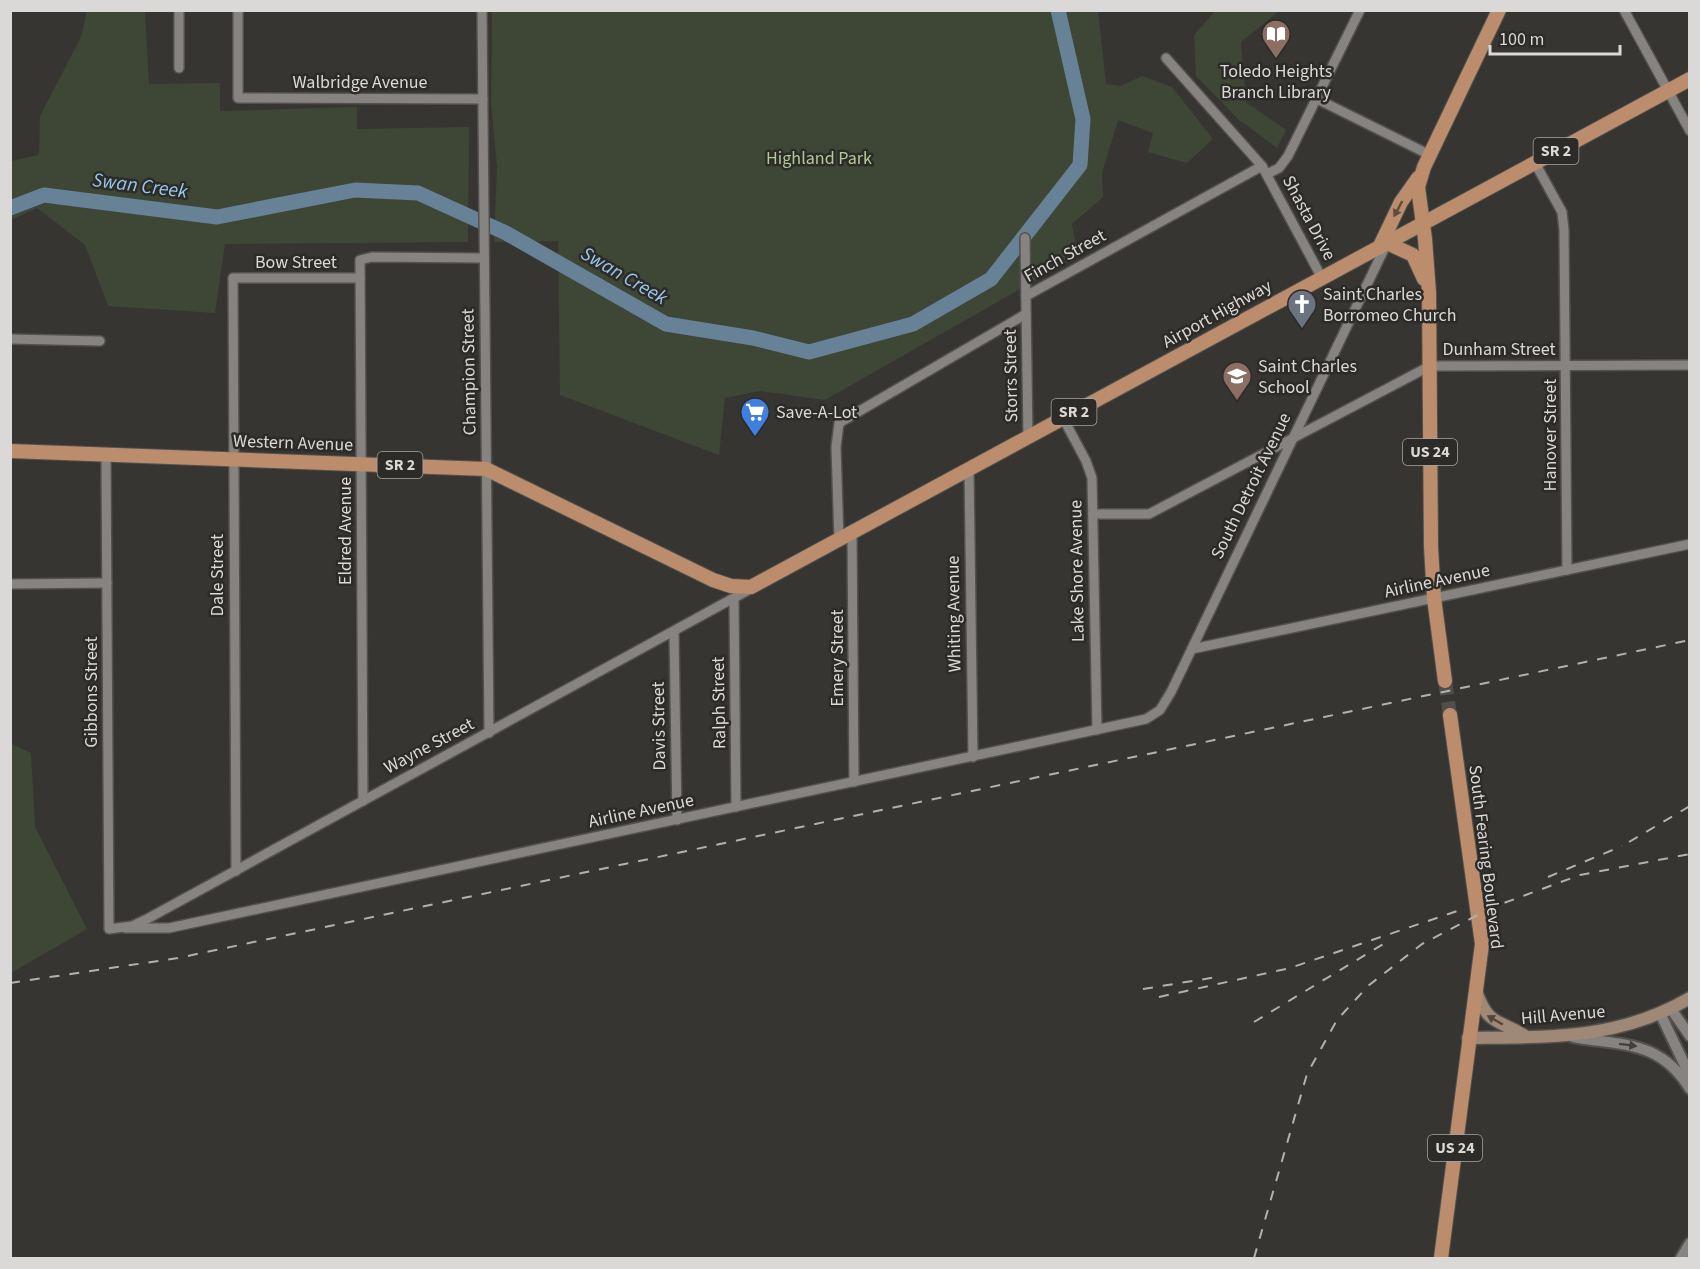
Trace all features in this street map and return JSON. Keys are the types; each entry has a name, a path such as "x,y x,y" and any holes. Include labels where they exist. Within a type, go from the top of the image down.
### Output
{"main road":[{"name":"US 24","path":"1445,681 1434,598 1429,292 1423,223 1418,196 1421,173 1499,10"},
{"name":"Airport Highway","path":"762,583 1689,79"},
{"path":"1421,173 1401,202 1383,246 1413,255 1429,292"},
{"name":"Western Avenue","path":"10,451 486,469 720,583 745,588 762,583"},
{"name":"South Fearing Boulevard","path":"1450,715 1482,944 1468,1038"},
{"path":"1476,991 1485,1014 1490,1019 1526,1037"},
{"name":"Hill Avenue","path":"1468,1038 1570,1036 1607,1031 1666,1012 1689,998"},
{"name":"US 24","path":"1441,1258 1468,1038"}],"street":[{"path":"179,10 179,68"},
{"name":"Walbridge Avenue","path":"238,10 238,98 483,99"},
{"name":"Champion Street","path":"482,10 489,733"},
{"name":"Shasta Drive","path":"1322,278 1265,170 1279,168 1288,156 1360,10"},
{"path":"1624,10 1689,131"},
{"path":"1166,58 1265,170"},
{"path":"1317,99 1430,155"},
{"name":"Hanover Street","path":"1535,163 1562,212 1568,570"},
{"name":"Finch Street","path":"1026,314 1026,296 1265,170"},
{"path":"1025,238 1026,296"},
{"name":"South Detroit Avenue","path":"1160,710 1192,649 1383,246"},
{"name":"Bow Street","path":"360,260 372,257 484,258"},
{"name":"Eldred Avenue","path":"360,260 363,801"},
{"name":"Bow Street","path":"233,278 360,278"},
{"name":"Dale Street","path":"233,278 236,871"},
{"path":"839,541 836,447 838,423 1026,314"},
{"name":"Storrs Street","path":"1026,314 1028,438"},
{"path":"10,339 100,341"},
{"name":"Dunham Street","path":"1093,514 1149,514 1430,366 1689,365"},
{"name":"Lake Shore Avenue","path":"1063,418 1091,475 1097,730"},
{"name":"Gibbons Street","path":"106,455 109,929"},
{"name":"Whiting Avenue","path":"969,470 973,757"},
{"name":"Emery Street","path":"852,534 854,782"},
{"name":"Airline Avenue","path":"1192,649 1689,544"},
{"path":"10,584 107,583"},
{"name":"Wayne Street","path":"109,929 125,928 147,919 762,583"},
{"name":"Ralph Street","path":"734,599 736,807"},
{"name":"Davis Street","path":"674,632 678,820"},
{"name":"Airline Avenue","path":"125,928 169,928 1097,730 1146,718 1160,710"},
{"path":"1666,1012 1689,1036"},
{"path":"1666,1012 1689,1076"},
{"path":"1570,1036 1628,1044 1656,1053 1674,1068 1689,1089"},
{"path":"1681,1258 1689,1242"}],"green space":[{"path":"87,11 145,11 149,84 220,83 220,111 357,107 357,129 469,127 468,242 225,244 215,313 108,306 85,245 37,208 11,220 11,161 39,155 40,116 81,37"},
{"name":"Highland Park","path":"492,11 1098,11 1106,84 1121,86 1142,76 1172,87 1213,139 1187,163 1148,152 1153,133 1118,120 1102,173 1103,197 1072,224 1078,256 825,400 760,391 725,398 719,455 560,395 558,241 494,242 497,166 491,104"},
{"path":"1215,11 1279,11 1241,42 1246,102 1286,130 1277,148 1238,119 1196,76 1194,35"},
{"path":"10,743 31,753 35,827 87,929 11,973"}],"waterway":[{"name":"Swan Creek","path":"10,208 44,195 217,217 355,190 418,193 506,233 666,324 753,338 809,352 913,324 991,279 1080,165 1083,119 1058,10"}],"tunnel":[{"path":"1445,681 1450,715"}],"railway":[{"path":"10,983 178,958 1690,640"},
{"path":"1629,842 1690,806"},
{"path":"1548,877 1622,846"},
{"path":"1254,1258 1307,1074 1337,1020 1368,986 1422,944 1493,907 1580,875 1690,854"},
{"path":"1159,997 1290,968 1463,909"},
{"path":"1254,1022 1385,943"},
{"path":"1143,989 1217,977"}],"place":[{"name":"Toledo Heights Branch Library","path":"1276,60"},
{"name":"Saint Charles Borromeo Church","path":"1302,330"},
{"name":"Saint Charles School","path":"1237,402"},
{"name":"Save-A-Lot","path":"755,438"}]}
